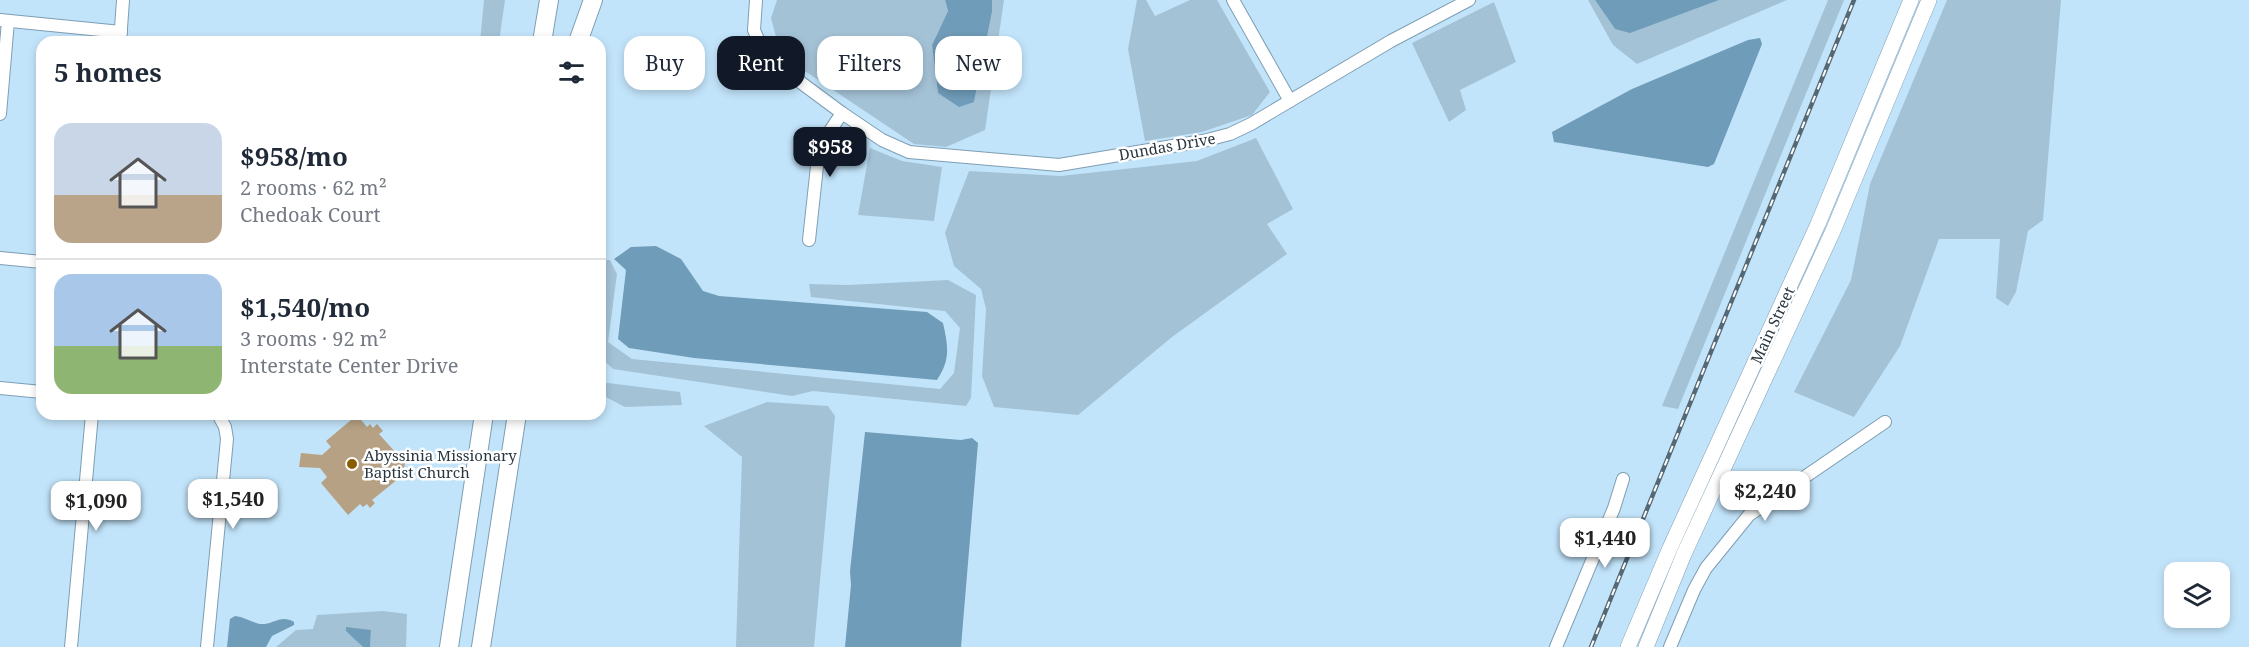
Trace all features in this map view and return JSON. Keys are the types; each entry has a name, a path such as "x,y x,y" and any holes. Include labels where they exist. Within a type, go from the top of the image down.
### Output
{"highway":[{"path":"543,36 544,0"},
{"path":"543,36 549,0"},
{"path":"579,36 584,0"},
{"path":"580,36 593,0"},
{"path":"449,647 483,420"},
{"path":"481,647 516,420"}],"main road":[{"name":"Main Street","path":"1628,647 1670,548 1818,224 1911,0"},
{"name":"Main Street","path":"1646,647 1684,554 1833,231 1929,0"}],"street":[{"path":"120,36 123,0"},
{"name":"Dundas Drive","path":"756,0 754,30 765,56 842,113 888,143 909,152 1047,165 1217,138 1251,124 1398,37 1469,0"},
{"path":"1233,0 1290,101"},
{"path":"0,114 4,20 113,36"},
{"path":"809,240 818,157 822,143 842,113"},
{"path":"1818,224 1833,231"},
{"path":"0,258 36,261"},
{"path":"0,388 36,391"},
{"path":"71,647 91,420"},
{"path":"207,647 227,439 220,420"},
{"path":"1670,647 1706,568 1749,515 1885,422"},
{"path":"1556,647 1614,508 1623,479"}],"shaded area":[{"path":"484,0 505,0 500,36 481,36"},
{"path":"777,0 945,0 948,11 932,45 935,90 938,90 938,93 974,102 976,90 991,90 985,130 946,147 914,144 833,90 923,90 923,36 817,36 817,79 805,71 805,36 776,36 771,18"},
{"path":"945,0 992,0 987,36 936,36 948,11"},
{"path":"992,0 1004,0 999,36 987,36"},
{"path":"1137,0 1146,0 1155,16 1190,0 1217,0 1270,92 1252,115 1202,132 1145,141 1128,49"},
{"path":"1588,0 1595,0 1615,29 1719,0 1787,0 1637,64 1613,45"},
{"path":"1595,0 1719,0 1630,33 1615,29"},
{"path":"1828,0 1844,0 1678,409 1662,406"},
{"path":"1947,0 2061,0 2043,220 2028,231 2016,292 2008,306 1996,298 2000,239 1939,239 1900,346 1854,417 1794,392 1851,280 1870,184"},
{"path":"1494,2 1516,62 1460,90 1466,110 1449,122 1412,43"},
{"path":"1760,38 1762,44 1714,164 1708,167 1554,142 1552,132 1632,89 1748,40"},
{"path":"935,39 935,69 932,45"},
{"path":"938,90 976,90 974,102 959,107 938,93"},
{"path":"1256,138 1293,209 1267,224 1287,254 1172,337 1078,415 994,407 982,376 986,309 981,289 954,266 945,233 969,171 1061,176 1197,161"},
{"path":"870,148 902,161 942,167 934,221 858,215"},
{"path":"656,246 681,259 703,291 719,296 927,312 943,323 947,346 945,365 937,380 694,358 629,348 618,339 626,270 614,259 631,247"},
{"path":"606,260 610,260 617,274 608,342 632,359 940,389 954,373 960,328 945,311 811,297 809,284 848,285 948,280 976,295 971,398 966,406 813,391 792,396 613,369 606,363"},
{"path":"606,383 680,392 682,405 625,407 606,397"},
{"path":"767,402 828,406 835,416 814,647 736,647 742,457 704,426"},
{"path":"865,432 961,440 972,438 978,443 961,647 845,647 851,585 850,571"},
{"path":"383,611 407,614 406,647 370,647 371,630 347,631 363,647 276,647 296,630 313,629 317,615"},
{"path":"235,616 261,624 286,619 294,622 294,625 272,636 266,647 227,647 230,619"},
{"path":"346,627 371,630 370,647 363,647 346,631"}],"building":[{"name":"Abyssinia Missionary Baptist Church","path":"351,420 361,420 367,427 370,424 373,428 377,424 383,431 379,434 405,463 402,479 398,479 372,500 375,503 370,508 367,504 363,507 360,504 348,515 321,483 327,477 320,468 299,467 301,453 322,455 331,447 326,441"}],"railway":[{"path":"1591,647 1854,0"}],"place":[{"name":"Abyssinia Missionary Baptist Church","path":"352,464"}]}
